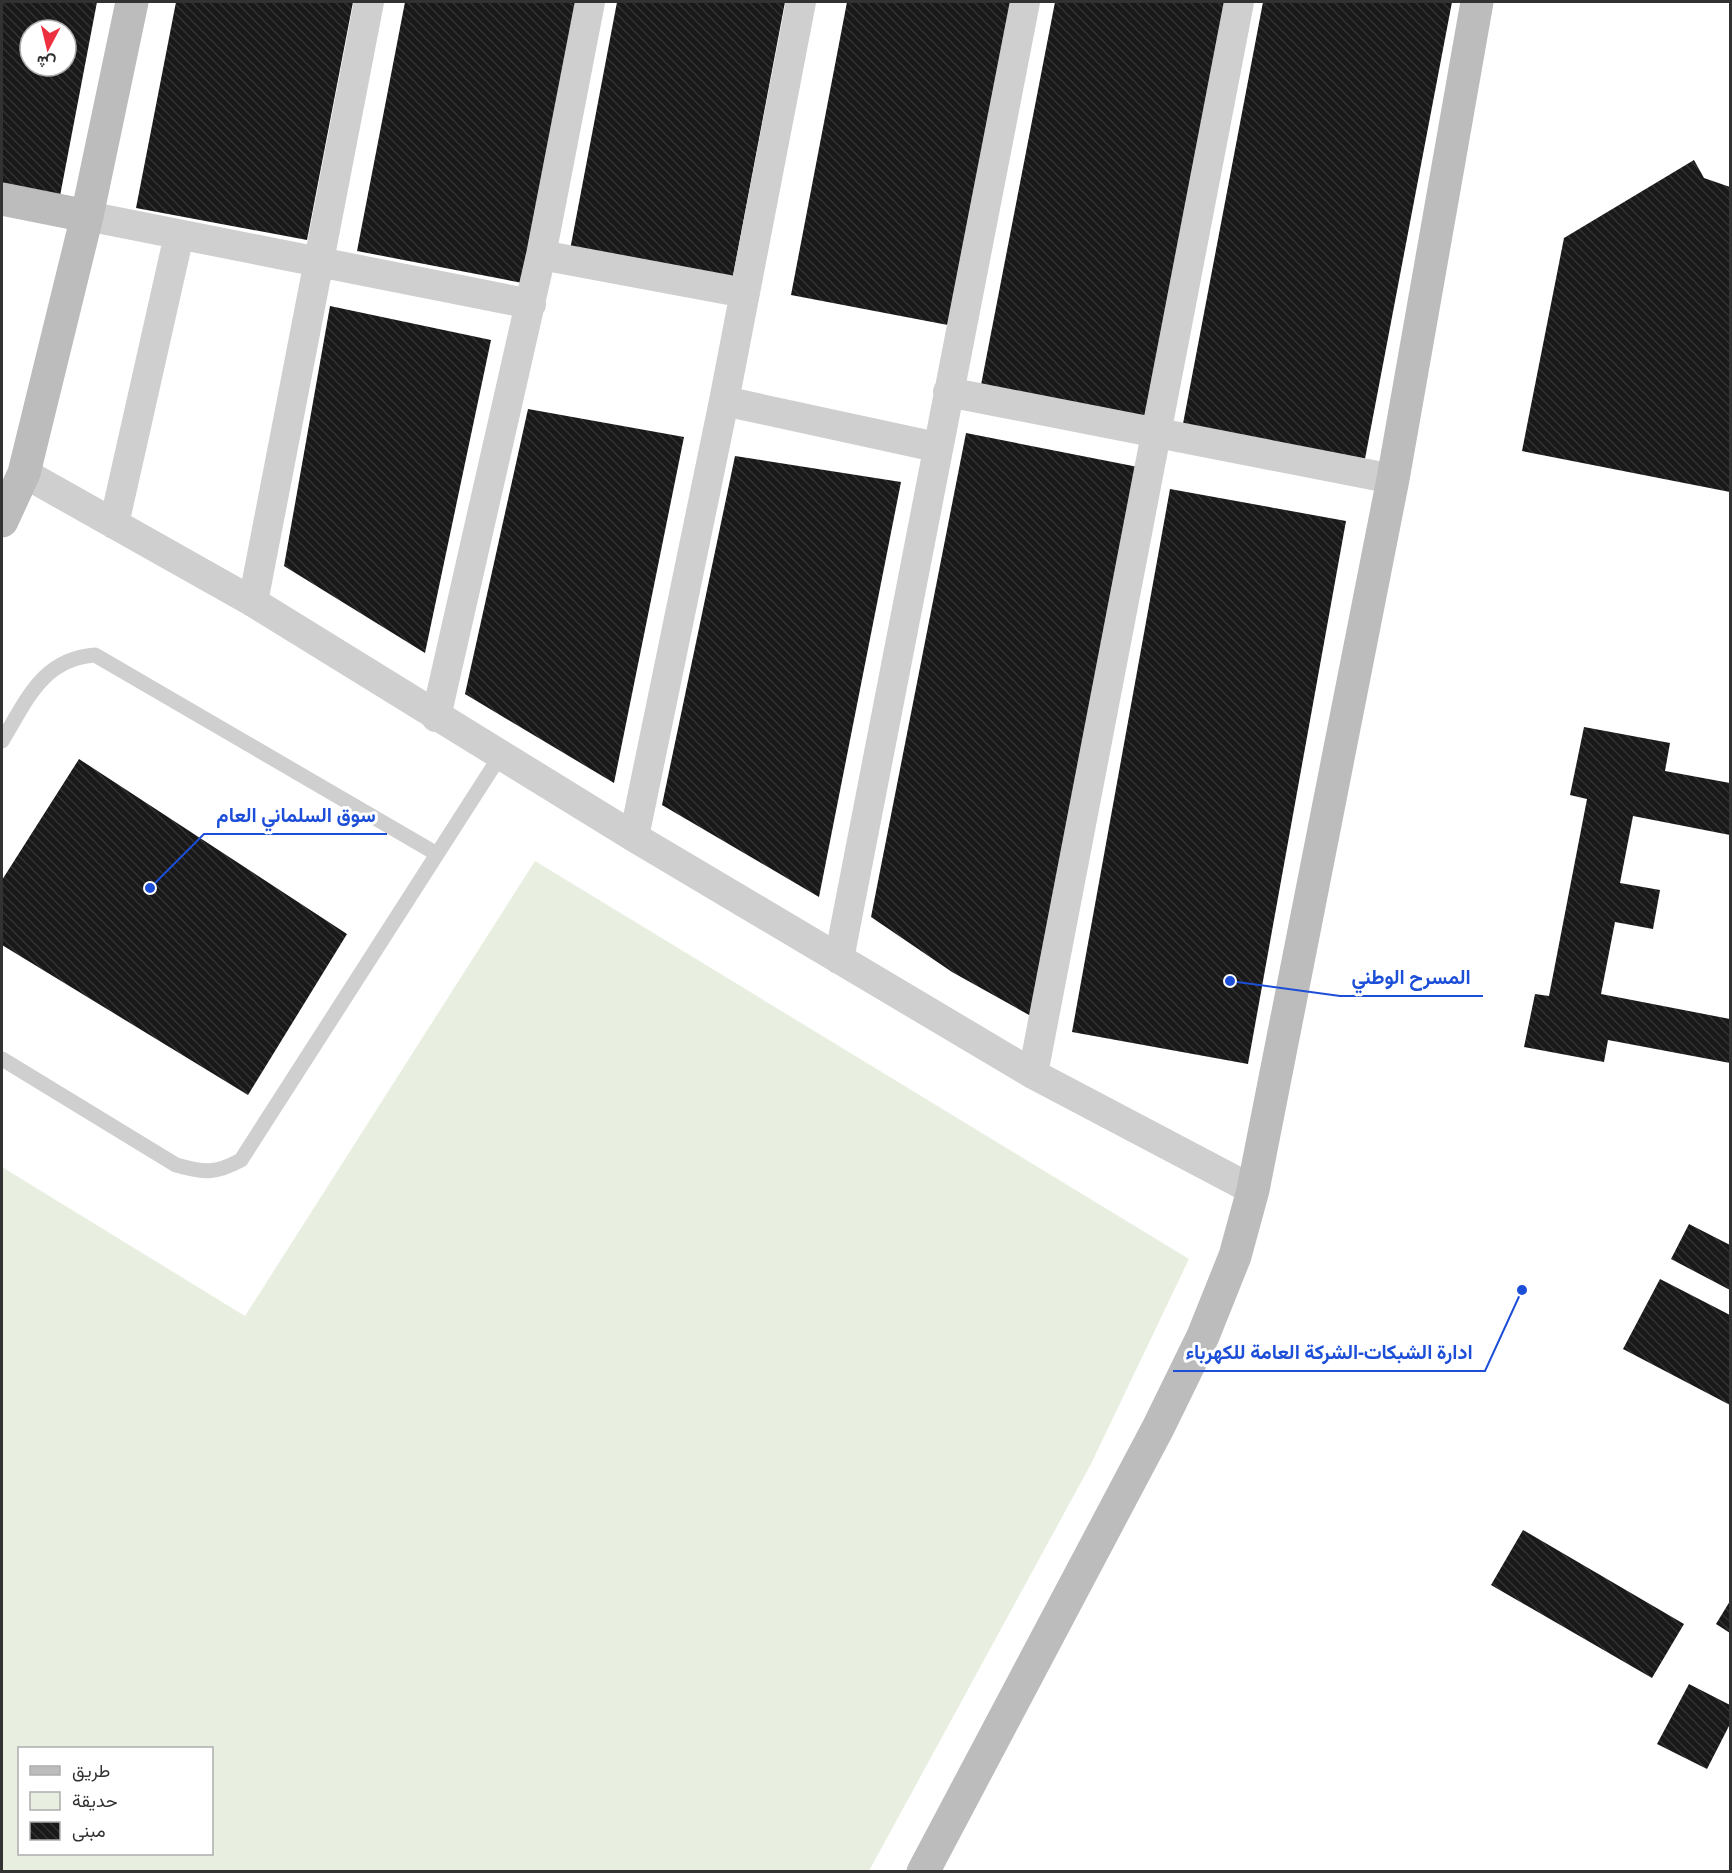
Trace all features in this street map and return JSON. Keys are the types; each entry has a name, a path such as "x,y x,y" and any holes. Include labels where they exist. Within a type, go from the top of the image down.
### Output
{"street":[{"path":"2,521 24,474 87,216 132,2"},
{"path":"253,602 369,2"},
{"path":"436,717 531,304 590,2"},
{"path":"633,837 724,401 801,2"},
{"path":"839,959 936,447 1025,2"},
{"path":"1033,1074 1239,2"},
{"path":"923,1872 1158,1428 1203,1336 1235,1256 1252,1190 1393,479 1477,2"},
{"path":"2,199 531,304"},
{"path":"114,525 178,235"},
{"path":"541,255 745,293"},
{"path":"948,392 1156,435 1393,479"},
{"path":"724,401 936,447"},
{"path":"24,474 253,602 633,837 1033,1074 1252,1190"}],"lane":[{"path":"2,741 38,682 55,667 74,657 95,655 437,854"},
{"path":"2,1059 176,1165 201,1172 220,1171 241,1160 500,756"}],"green space":[{"path":"535,861 1189,1259 1091,1464 869,1871 2,1871 2,1167 245,1316"}],"building":[{"path":"2,2 97,2 60,196 2,184"},
{"path":"176,2 353,2 307,240 136,208"},
{"path":"405,2 582,2 528,284 357,251"},
{"path":"617,2 785,2 732,281 570,250"},
{"path":"847,2 1014,2 953,326 791,295"},
{"path":"1055,2 1232,2 1152,418 981,385"},
{"path":"1263,2 1452,2 1364,464 1182,429"},
{"path":"1694,160 1704,178 1730,187 1730,492 1522,451 1564,238"},
{"path":"330,306 491,340 425,653 284,566"},
{"path":"528,409 684,437 614,783 465,694"},
{"path":"966,433 1138,467 1038,1020 952,972 871,917"},
{"path":"735,456 901,482 819,897 662,805"},
{"path":"1170,489 1346,521 1248,1064 1072,1032"},
{"path":"1584,727 1670,743 1665,771 1730,783 1730,835 1633,816 1620,883 1660,890 1653,929 1615,922 1601,994 1730,1019 1730,1063 1608,1040 1604,1062 1524,1047 1535,994 1549,996 1587,799 1570,795"},
{"path":"79,759 347,934 248,1095 2,945 2,880"},
{"path":"1689,1224 1730,1245 1730,1290 1671,1259"},
{"path":"1660,1279 1730,1315 1730,1405 1623,1349"},
{"path":"1523,1530 1684,1624 1652,1678 1491,1585"},
{"path":"1730,1601 1730,1633 1716,1624"},
{"path":"1689,1684 1730,1705 1730,1724 1707,1769 1657,1744"}],"place":[{"name":"سوق السلماني العام","path":"150,888"},
{"name":"المسرح الوطني","path":"1230,981"},
{"name":"ادارة الشبكات-الشركة العامة للكهرباء","path":"1522,1290"}]}
